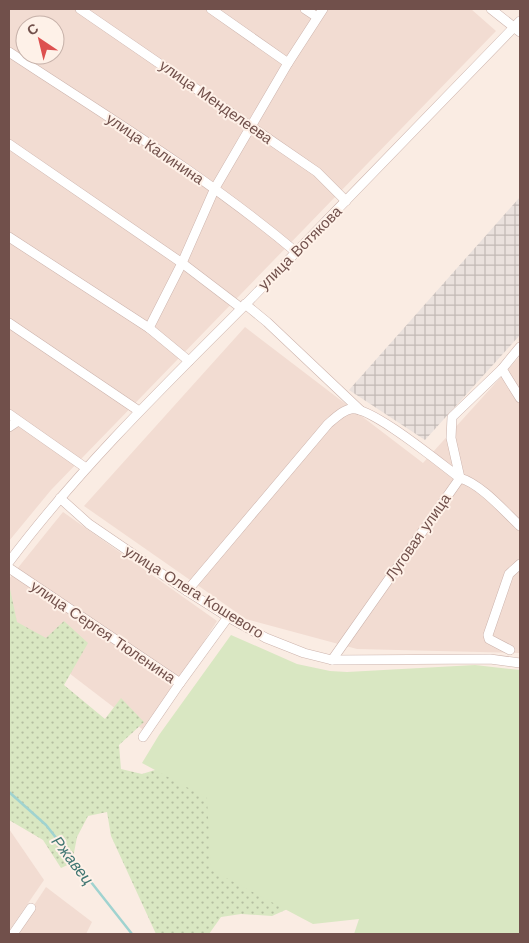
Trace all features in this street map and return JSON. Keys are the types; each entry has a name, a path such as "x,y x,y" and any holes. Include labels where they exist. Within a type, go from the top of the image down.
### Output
{"street":[{"name":"улица Менделеева","path":"80,9 317,172 346,201"},
{"path":"211,9 288,63"},
{"path":"306,9 317,17"},
{"path":"149,328 182,262 215,188 288,63 323,9"},
{"path":"491,9 518,27"},
{"name":"улица Вотякова","path":"9,562 60,498 139,410 518,27"},
{"name":"улица Калинина","path":"9,52 215,188 296,252"},
{"path":"9,144 267,322 356,410 372,416 402,435 460,478"},
{"path":"9,237 149,328 189,361"},
{"path":"9,323 139,410"},
{"path":"460,478 451,438 452,417 502,369 520,347"},
{"path":"502,369 520,398"},
{"path":"187,591 328,424 340,414 356,410"},
{"path":"9,414 86,468"},
{"path":"9,428 18,420"},
{"name":"Луговая улица","path":"332,660 460,478 467,480 476,487 520,526"},
{"name":"улица Олега Кошевого","path":"60,498 89,524 187,591 266,638 304,653 332,660 490,659 520,662"},
{"path":"510,650 489,639 488,635 509,574 520,564"},
{"name":"улица Сергея Тюленина","path":"9,568 180,683 228,617"},
{"path":"143,737 180,683"},
{"path":"13,934 31,908"}],"shaded area":[{"path":"9,9 471,9 496,31 51,490 9,541"},
{"path":"520,197 520,335 425,440 349,390"},
{"path":"245,327 423,463 520,356 520,653 357,649 246,619 84,506"},
{"path":"63,512 217,621 146,732 9,627 9,579"},
{"path":"9,829 44,880 9,931"},
{"path":"46,887 92,922 86,934 15,934"}],"green space":[{"path":"9,584 17,622 46,638 64,621 88,643 64,685 105,719 121,698 144,722 119,745 121,769 142,774 171,765 213,780 301,903 272,916 241,914 221,917 209,934 156,934 111,836 107,812 88,816 77,837 72,863 61,868 43,840 9,820"},
{"path":"231,635 297,664 330,671 347,672 475,665 520,670 520,934 354,934 359,919 313,924 211,870 207,798 142,763 159,735"}],"waterway":[{"name":"Ржавец","path":"9,792 46,825 132,934"}]}
